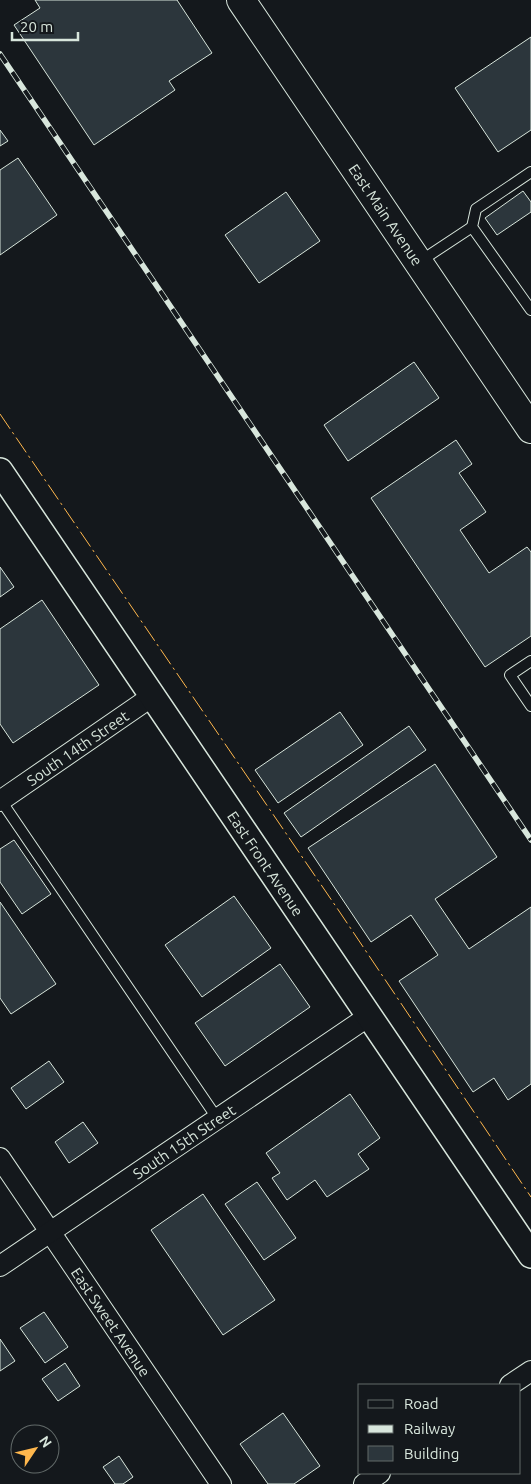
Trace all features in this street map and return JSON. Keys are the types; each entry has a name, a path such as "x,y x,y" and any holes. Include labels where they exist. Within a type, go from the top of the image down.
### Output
{"main road":[{"name":"East Main Avenue","path":"242,0 531,429"}],"street":[{"name":"East Front Avenue","path":"0,471 531,1255"},
{"name":"South 14th Street","path":"0,800 154,696"},
{"name":"South 15th Street","path":"0,1266 369,1016"},
{"name":"East Sweet Avenue","path":"0,1158 220,1484"},
{"path":"512,1384 531,1371"},
{"path":"364,1484 379,1474"}],"lane":[{"path":"418,263 472,227 476,209 531,172"},
{"path":"472,227 531,310"},
{"path":"531,662 510,675 531,706"},
{"path":"0,800 218,1118"}],"building":[{"path":"35,0 177,0 212,53 169,81 175,90 94,145 14,25 40,8"},
{"path":"531,37 531,130 498,152 455,88"},
{"path":"0,130 8,141 0,146"},
{"path":"18,158 57,215 0,255 0,170"},
{"path":"523,191 531,202 531,212 497,235 485,218"},
{"path":"286,192 320,241 259,283 225,235"},
{"path":"414,362 439,398 348,461 324,425"},
{"path":"456,440 472,464 459,473 486,512 460,530 489,573 527,547 531,552 531,636 485,667 371,498"},
{"path":"0,567 14,587 0,597"},
{"path":"42,600 99,685 13,743 0,724 0,629"},
{"path":"340,712 363,745 278,803 255,770"},
{"path":"409,726 426,750 301,837 284,813"},
{"path":"435,764 497,857 435,899 469,949 531,907 531,1084 508,1100 494,1078 473,1092 399,981 438,955 411,915 371,942 308,848"},
{"path":"14,840 51,894 22,914 0,882 0,849"},
{"path":"234,896 271,948 202,997 165,945"},
{"path":"0,902 56,984 11,1014 0,998"},
{"path":"280,964 310,1007 225,1066 195,1023"},
{"path":"49,1061 64,1082 26,1109 11,1088"},
{"path":"350,1094 380,1138 358,1154 369,1169 327,1197 315,1180 287,1200 272,1178 280,1173 266,1153"},
{"path":"83,1122 98,1143 69,1163 55,1142"},
{"path":"257,1182 296,1238 264,1260 225,1204"},
{"path":"203,1194 275,1300 223,1335 151,1230"},
{"path":"44,1312 68,1347 45,1363 20,1328"},
{"path":"0,1339 15,1361 0,1371"},
{"path":"65,1363 80,1386 58,1401 42,1379"},
{"path":"283,1413 320,1466 294,1484 268,1484 240,1444"},
{"path":"119,1456 133,1477 123,1484 115,1484 103,1467"}],"railway":[{"path":"0,54 531,840"}],"power":[{"path":"0,414 339,911 531,1197"}]}
